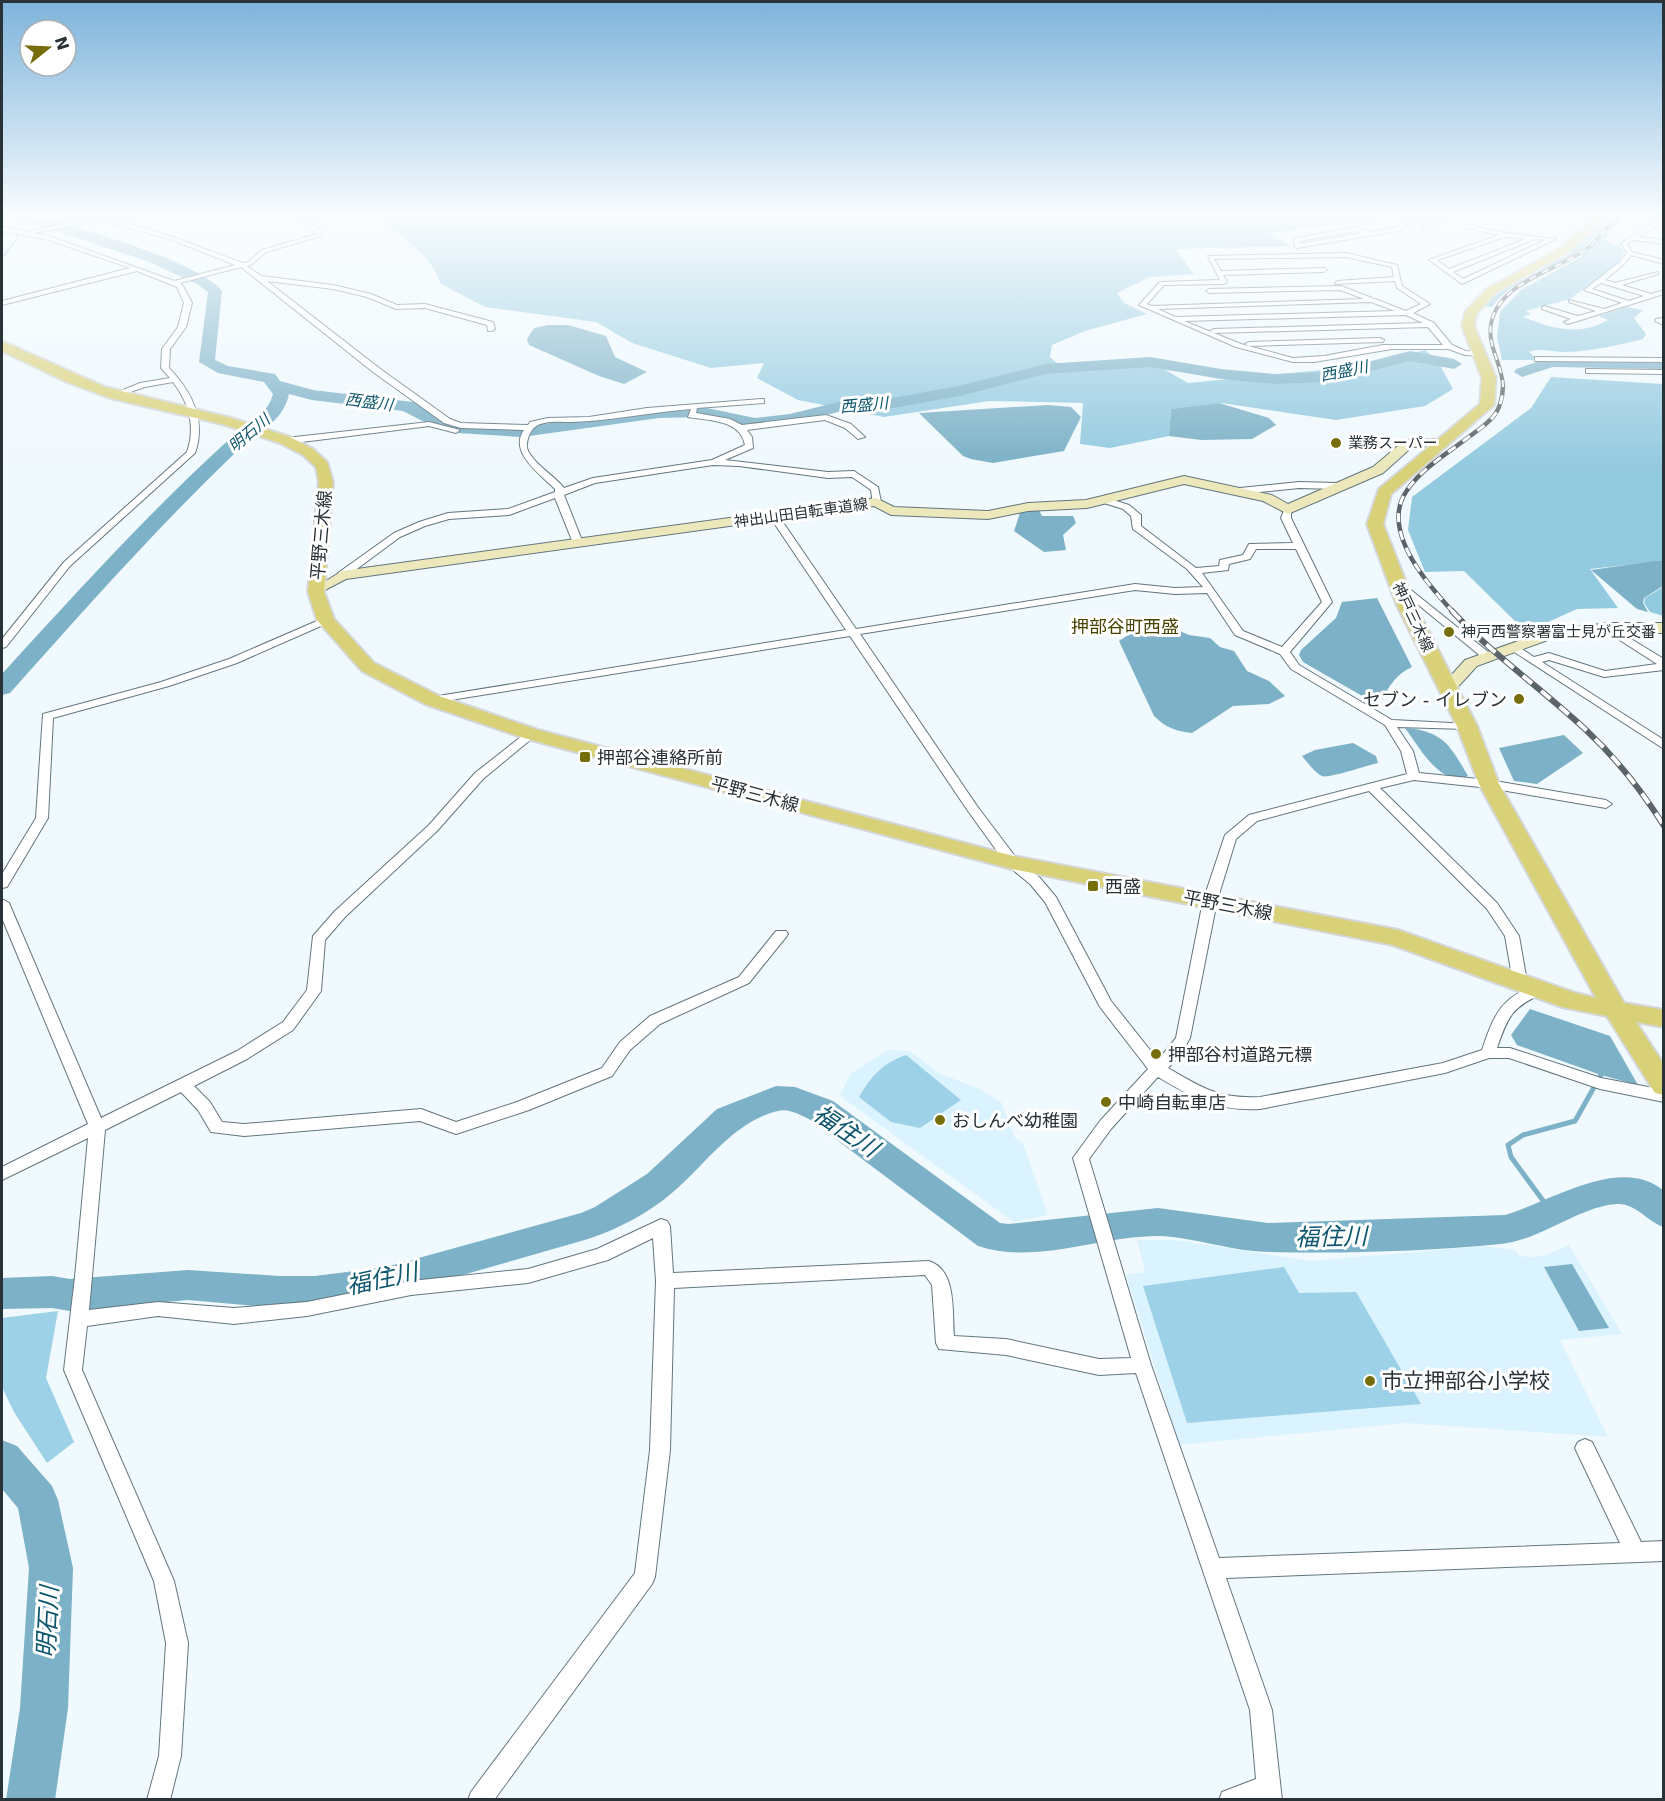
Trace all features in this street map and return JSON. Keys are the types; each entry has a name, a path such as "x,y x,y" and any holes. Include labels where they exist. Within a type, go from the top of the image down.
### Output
{"main road":[{"name":"神戸三木線","path":"1484,298 1471,312 1468,326 1489,378 1487,405 1437,443 1384,492 1375,524 1405,603 1467,726 1489,784 1615,1009 1664,1086"},
{"name":"平野三木線","path":"2,346 81,384 115,395 218,419 277,438 317,459 324,467 326,482 321,589 326,620 368,667 432,700 531,734 1012,862 1398,938 1589,1006 1664,1019"},
{"path":"1288,510 1378,470 1409,443 1437,443"},
{"name":"神出山田自転車道線","path":"321,589 342,575 876,502 891,511 988,515 1028,507 1087,504 1170,481 1199,482 1240,491 1267,498 1288,510"},
{"path":"1448,688 1472,663 1551,634 1608,628 1664,628"}],"street":[{"path":"2,303 21,298"},
{"path":"2,645 67,564 191,453 195,444 195,413 176,379 165,368 166,350 182,327 188,303 186,298"},
{"path":"284,298 376,370 447,421 461,425 526,432"},
{"path":"376,298 396,307 425,306 489,324 491,329"},
{"path":"1149,298 1143,305 1239,344 1282,358 1313,360 1376,348 1447,346 1478,354"},
{"path":"1369,298 1431,325 1447,346"},
{"path":"1176,319 1407,313 1426,304 1417,298"},
{"path":"1613,298 1629,303"},
{"path":"1568,322 1645,298"},
{"path":"1148,307 1376,301"},
{"path":"1571,301 1604,311"},
{"path":"1544,308 1579,319"},
{"path":"1206,331 1431,325"},
{"path":"1239,344 1439,338"},
{"path":"1324,367 1391,348"},
{"path":"1538,359 1664,360"},
{"path":"1589,371 1664,372"},
{"path":"115,395 143,385 176,379"},
{"path":"277,438 429,424 465,431 526,432 548,420 589,419 647,410 693,412 760,401"},
{"path":"693,412 733,423 741,428 750,446 717,458 713,462"},
{"path":"741,428 826,417 848,426 861,437"},
{"path":"526,432 523,448 532,461 560,488 559,497 578,543"},
{"path":"342,575 397,535 448,516 509,512 593,481 713,462 739,463 828,476 854,474 875,489 876,502"},
{"path":"1240,491 1289,485 1338,486"},
{"path":"1104,500 1126,507 1136,515 1136,527 1195,571 1239,633 1284,652 1295,667 1389,723 1407,752 1414,776"},
{"path":"1284,652 1327,602 1286,518 1288,510"},
{"path":"775,517 852,633 1012,862 1035,881 1052,900 1105,1004 1157,1069 1189,1088 1218,1101 1238,1104 1260,1103 1445,1068 1488,1053 1510,1053 1597,1082 1664,1096"},
{"path":"1195,571 1225,568 1223,562 1247,557 1252,546 1301,546"},
{"path":"1396,581 1488,657"},
{"path":"432,700 1135,587 1175,591 1208,590"},
{"path":"2,884 42,818 47,716 165,684 233,661 326,620"},
{"path":"1608,628 1664,665"},
{"path":"1513,648 1664,746"},
{"path":"1533,661 1550,656 1604,674 1664,665"},
{"path":"1389,723 1467,726"},
{"path":"2,1174 242,1055 288,1026 314,991 318,939 340,914 433,828 479,776 531,734"},
{"path":"1230,1800 1269,1793 1260,1710 1142,1365 1082,1158 1098,1132 1157,1069 1174,1056 1183,1038 1210,902 1230,838 1253,818 1414,776 1489,784 1606,804"},
{"path":"1373,788 1492,906 1512,936 1520,982"},
{"path":"2,903 97,1127 80,1319 73,1370 164,1581 177,1643 170,1756 158,1800"},
{"path":"183,1084 204,1106 217,1128 244,1130 421,1115 456,1128 523,1106 607,1072 625,1046 655,1020 744,980 780,934"},
{"path":"1488,1053 1503,1012 1516,998 1541,989"},
{"path":"80,1319 158,1309 234,1316 255,1314 307,1309 411,1288 528,1276 602,1255 661,1226 665,1281 660,1450 645,1577 479,1800"},
{"path":"665,1281 929,1268 941,1283 945,1343 1006,1347 1099,1367 1142,1365"},
{"path":"1585,1448 1635,1552"},
{"path":"1213,1568 1664,1551"}],"shaded area":[{"path":"468,298 1121,298 1124,303 1147,314 1085,331 1052,345 1050,357 1060,366 1155,364 1188,383 1333,369 1425,350 1437,360 1453,389 1425,406 1336,420 1221,403 1171,409 1169,436 1110,448 1080,444 1083,403 989,401 884,417 798,400 757,378 764,363 711,368 632,343 596,322 485,307"},
{"path":"1491,298 1499,298 1492,307 1484,306"},
{"path":"1513,298 1571,298 1526,311 1531,314 1523,317 1565,329 1587,328 1608,320 1599,316 1627,307 1643,310 1634,318 1646,334 1643,339 1586,350 1529,352 1535,357 1533,360 1502,360 1497,337 1500,312"},
{"path":"568,325 606,336 615,357 647,372 624,384 599,376 529,345 527,339 534,328"},
{"path":"1551,377 1663,384 1663,561 1590,569 1618,608 1577,609 1526,632 1464,571 1425,572 1408,530 1412,497 1531,408"},
{"path":"1219,403 1269,418 1276,425 1252,439 1201,440 1169,436 1171,409"},
{"path":"1048,405 1071,407 1081,417 1064,451 993,463 963,456 919,413"},
{"path":"1039,510 1042,516 1073,516 1076,523 1063,535 1066,550 1044,552 1014,531 1020,513"},
{"path":"1663,561 1663,586 1644,598 1643,603 1648,612 1637,609 1591,570"},
{"path":"1663,587 1663,616 1650,612 1644,603 1645,598"},
{"path":"1377,598 1412,667 1394,680 1383,698 1371,701 1303,662 1299,655 1301,650 1336,618 1342,602"},
{"path":"1164,624 1189,635 1210,638 1220,647 1234,651 1247,671 1269,681 1285,696 1269,704 1233,706 1192,733 1167,726 1154,716 1119,641 1128,635"},
{"path":"1405,728 1437,736 1450,748 1468,776 1458,778 1439,771"},
{"path":"1564,735 1583,753 1537,784 1514,781 1499,748"},
{"path":"1353,743 1376,756 1378,763 1340,774 1322,776 1302,756 1315,750"},
{"path":"1530,1009 1610,1036 1638,1085 1601,1075 1517,1045 1511,1035"},
{"name":"おしんべ幼稚園","path":"888,1050 910,1051 940,1074 978,1088 1001,1102 1015,1138 1023,1143 1048,1215 1014,1222 840,1096 850,1074"},
{"path":"906,1055 961,1100 920,1128 891,1122 859,1097 878,1071"},
{"name":"市立押部谷小学校","path":"1137,1240 1175,1240 1311,1261 1484,1246 1515,1250 1519,1256 1529,1257 1544,1256 1569,1245 1622,1334 1560,1340 1608,1437 1405,1423 1179,1445 1126,1275 1145,1272"},
{"path":"1572,1264 1609,1328 1579,1331 1544,1267"},
{"path":"1284,1267 1299,1293 1356,1292 1421,1404 1187,1423 1143,1286"},
{"path":"58,1311 46,1378 74,1442 47,1463 14,1412 2,1387 2,1318"}],"waterway":[{"name":"明石川","path":"2,688 165,511 234,444 260,426 274,412 279,403 281,394 269,378 224,370 207,362 214,298"},
{"name":"西盛川","path":"276,385 312,395 407,406 442,424 458,428 522,432 659,413 702,412 755,423 790,419 842,406 881,405 960,391 1045,369 1150,362 1221,374 1274,379 1329,377 1410,356 1454,364"},
{"name":"西盛川","path":"1522,372 1552,362 1655,362 1664,364"},
{"path":"1537,1220 1547,1206 1511,1157 1508,1145 1523,1135 1575,1121 1601,1075"},
{"name":"福住川","path":"2,1294 52,1292 70,1295 188,1285 280,1292 315,1291 386,1282 588,1225 608,1217 659,1184 729,1118 776,1098 795,1099 821,1110 991,1236 1008,1239 1158,1222 1268,1238 1452,1233 1505,1229 1537,1220 1578,1201 1616,1190 1642,1193 1664,1213"},
{"name":"明石川","path":"2,1459 37,1500 51,1568 44,1708 30,1800"}],"railway":[{"path":"1503,387 1490,332 1496,309 1505,298"},
{"path":"1454,613 1412,560 1404,544 1399,512 1403,497 1415,480 1493,417 1500,405 1503,387"},
{"path":"1454,613 1608,752 1647,800 1664,826"}],"place":[{"name":"業務スーパー","path":"1336,443"},
{"name":"神戸西警察署富士見が丘交番","path":"1449,632"},
{"name":"セブン - イレブン","path":"1519,699"},
{"name":"押部谷連絡所前","path":"585,757"},
{"name":"西盛","path":"1093,886"},
{"name":"押部谷村道路元標","path":"1156,1054"},
{"name":"中崎自転車店","path":"1106,1102"},
{"name":"おしんべ幼稚園","path":"940,1120"},
{"name":"市立押部谷小学校","path":"1370,1381"}],"district":[{"name":"押部谷町西盛","path":"1125,626"}]}
